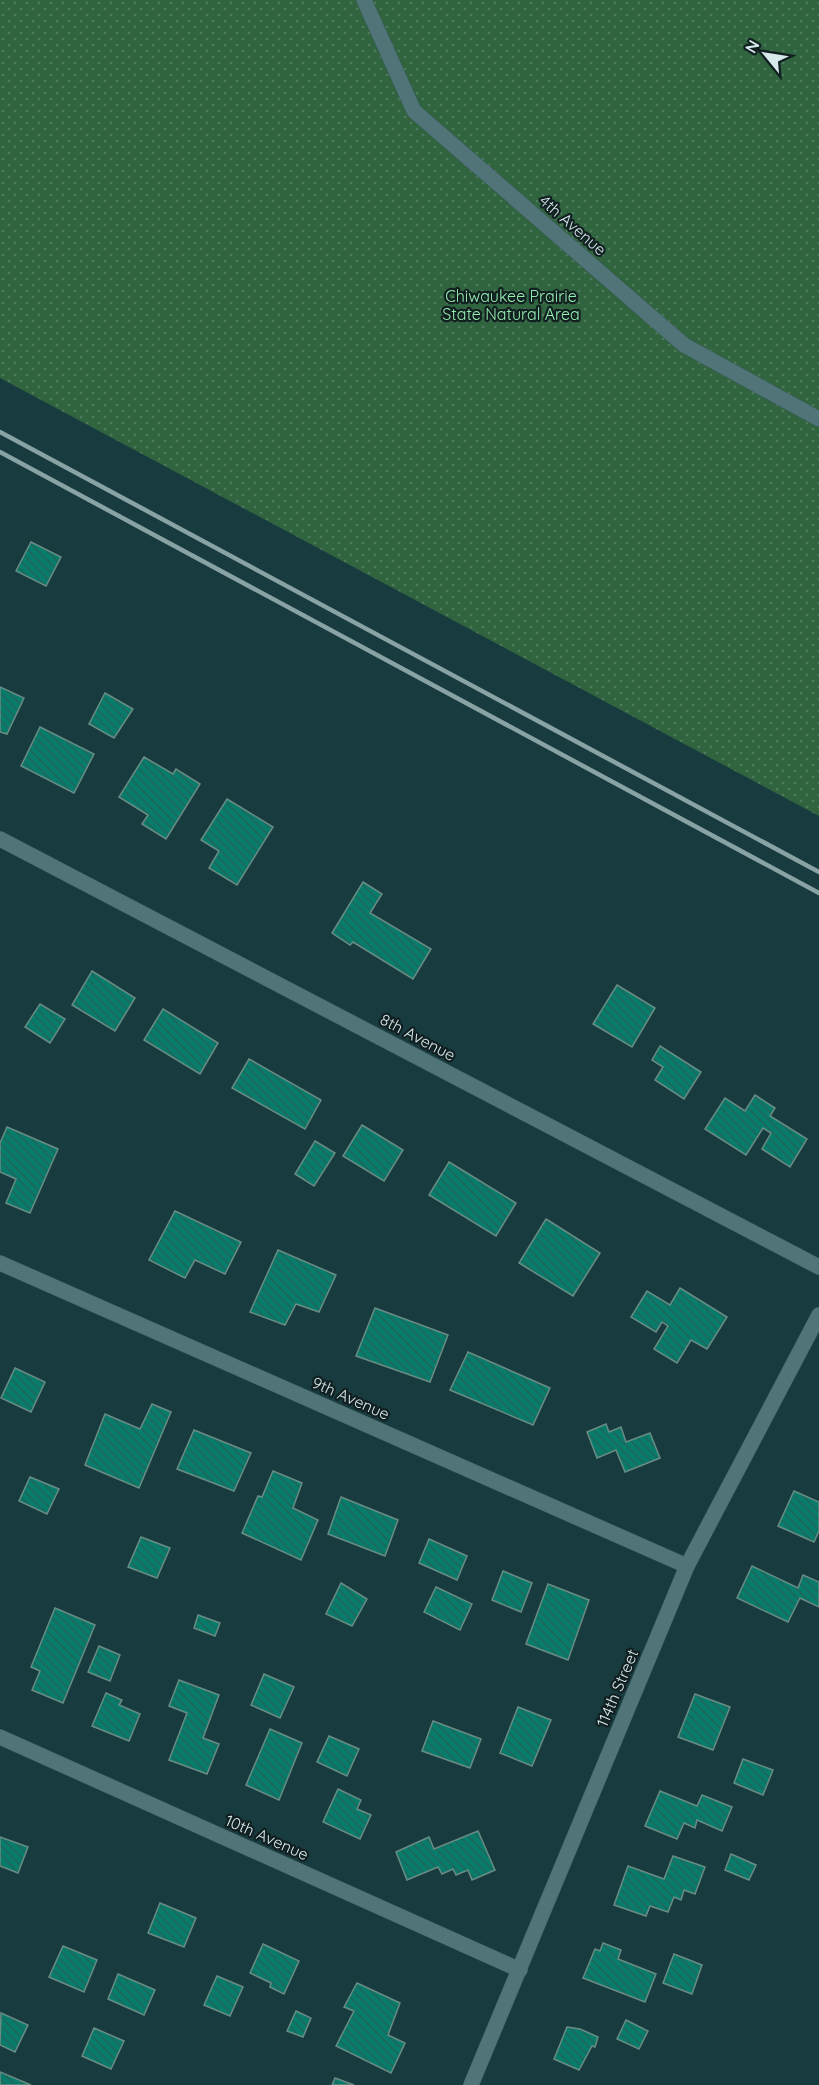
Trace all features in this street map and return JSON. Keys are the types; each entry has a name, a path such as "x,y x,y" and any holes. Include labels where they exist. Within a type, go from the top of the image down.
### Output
{"street":[{"name":"4th Avenue","path":"364,0 414,111 684,345 819,419"},
{"name":"8th Avenue","path":"0,839 819,1267"},
{"name":"9th Avenue","path":"0,1263 687,1566"},
{"name":"114th Street","path":"471,2085 687,1566 819,1316"},
{"name":"10th Avenue","path":"0,1737 520,1970"}],"green space":[{"name":"Chiwaukee Prairie State Natural Area","path":"0,0 819,0 819,816 0,378"}],"building":[{"path":"31,542 61,557 46,586 16,571"},
{"path":"0,687 24,698 7,734 0,732"},
{"path":"105,693 133,709 114,738 89,724"},
{"path":"40,727 94,754 74,793 21,766"},
{"path":"144,757 173,774 176,769 200,784 166,839 142,824 148,815 119,797"},
{"path":"227,799 273,827 237,885 209,868 219,851 201,840"},
{"path":"363,882 382,894 370,913 431,949 413,979 353,942 350,945 332,933"},
{"path":"92,971 135,998 115,1031 72,1005"},
{"path":"617,985 655,1008 632,1047 593,1024"},
{"path":"40,1004 65,1019 50,1043 25,1027"},
{"path":"163,1009 218,1043 200,1074 144,1040"},
{"path":"660,1046 701,1072 684,1099 655,1080 663,1067 652,1060"},
{"path":"249,1059 321,1100 305,1129 232,1088"},
{"path":"755,1095 775,1108 770,1116 807,1139 790,1167 762,1149 771,1133 763,1128 746,1155 705,1129 725,1098 745,1111"},
{"path":"362,1125 403,1150 384,1181 343,1156"},
{"path":"7,1127 58,1149 30,1213 6,1203 16,1179 0,1172 0,1143"},
{"path":"315,1141 335,1153 314,1186 295,1174"},
{"path":"449,1162 516,1203 496,1236 429,1195"},
{"path":"175,1211 241,1242 225,1274 195,1260 185,1278 149,1260"},
{"path":"546,1219 600,1253 573,1296 519,1263"},
{"path":"278,1250 336,1275 319,1312 296,1304 285,1325 250,1312"},
{"path":"680,1288 727,1317 707,1349 691,1340 677,1363 654,1349 668,1326 662,1322 656,1332 631,1317 647,1291 670,1305"},
{"path":"375,1308 448,1335 430,1382 356,1356"},
{"path":"468,1352 550,1388 533,1425 450,1390"},
{"path":"15,1368 45,1382 31,1412 1,1398"},
{"path":"152,1404 171,1412 139,1488 85,1465 105,1414 140,1429"},
{"path":"606,1424 609,1432 621,1427 626,1442 650,1433 660,1458 625,1472 616,1450 597,1458 587,1432"},
{"path":"194,1430 251,1453 234,1491 177,1469"},
{"path":"273,1471 302,1483 293,1508 318,1520 301,1560 242,1533 258,1496 262,1497"},
{"path":"30,1477 59,1489 47,1514 19,1501"},
{"path":"794,1491 819,1502 819,1531 814,1542 778,1526"},
{"path":"341,1497 398,1520 385,1556 328,1534"},
{"path":"141,1537 170,1548 157,1578 128,1567"},
{"path":"429,1539 467,1556 457,1580 419,1563"},
{"path":"752,1566 798,1588 803,1575 819,1582 819,1607 800,1598 788,1622 737,1598"},
{"path":"503,1571 532,1583 521,1612 492,1600"},
{"path":"341,1583 367,1599 352,1626 326,1614"},
{"path":"548,1584 589,1600 568,1660 526,1644"},
{"path":"436,1587 472,1604 460,1630 424,1612"},
{"path":"55,1608 95,1625 63,1703 32,1690 40,1671 31,1667"},
{"path":"198,1615 220,1623 215,1636 194,1628"},
{"path":"99,1646 120,1655 110,1681 88,1672"},
{"path":"264,1674 294,1687 280,1718 251,1705"},
{"path":"179,1680 219,1695 203,1738 219,1744 207,1774 169,1760 187,1713 169,1706"},
{"path":"106,1693 122,1700 119,1705 140,1714 129,1741 92,1726"},
{"path":"695,1694 730,1707 713,1750 678,1737"},
{"path":"518,1707 551,1720 532,1766 500,1753"},
{"path":"433,1721 481,1739 470,1768 422,1751"},
{"path":"270,1729 302,1743 279,1800 246,1785"},
{"path":"329,1736 359,1749 347,1776 317,1762"},
{"path":"743,1759 773,1770 763,1795 734,1783"},
{"path":"338,1789 361,1800 357,1809 371,1815 360,1839 323,1822"},
{"path":"660,1791 697,1806 702,1795 732,1807 722,1831 697,1820 695,1828 684,1823 677,1839 645,1826"},
{"path":"478,1831 495,1870 472,1880 468,1870 456,1875 453,1869 442,1874 438,1867 407,1880 396,1852 429,1837 434,1849"},
{"path":"0,1837 28,1847 18,1873 0,1866"},
{"path":"731,1854 756,1865 749,1880 725,1870"},
{"path":"673,1856 705,1867 695,1894 684,1890 681,1900 674,1897 668,1912 650,1906 646,1916 614,1905 628,1866 664,1879"},
{"path":"160,1903 196,1918 184,1947 148,1933"},
{"path":"603,1943 621,1950 618,1959 656,1974 645,2002 583,1978 595,1949 600,1951"},
{"path":"263,1944 299,1961 284,1994 270,1987 271,1983 250,1973"},
{"path":"63,1946 97,1960 84,1992 49,1977"},
{"path":"674,1954 702,1965 692,1994 663,1983"},
{"path":"118,1974 155,1990 144,2015 108,1999"},
{"path":"217,1976 243,1987 230,2016 204,2005"},
{"path":"357,1983 400,2003 388,2035 405,2043 391,2073 336,2046 354,2011 344,2007"},
{"path":"296,2011 311,2018 303,2037 287,2031"},
{"path":"1,2013 28,2025 15,2052 0,2045"},
{"path":"626,2020 648,2031 639,2049 617,2039"},
{"path":"567,2027 580,2029 598,2037 595,2047 592,2046 579,2070 554,2059"},
{"path":"94,2028 124,2041 111,2069 82,2056"},
{"path":"0,2072 31,2085 0,2085"},
{"path":"335,2078 354,2085 332,2085"}],"railway":[{"path":"0,432 819,872"},
{"path":"0,452 819,893"}]}
